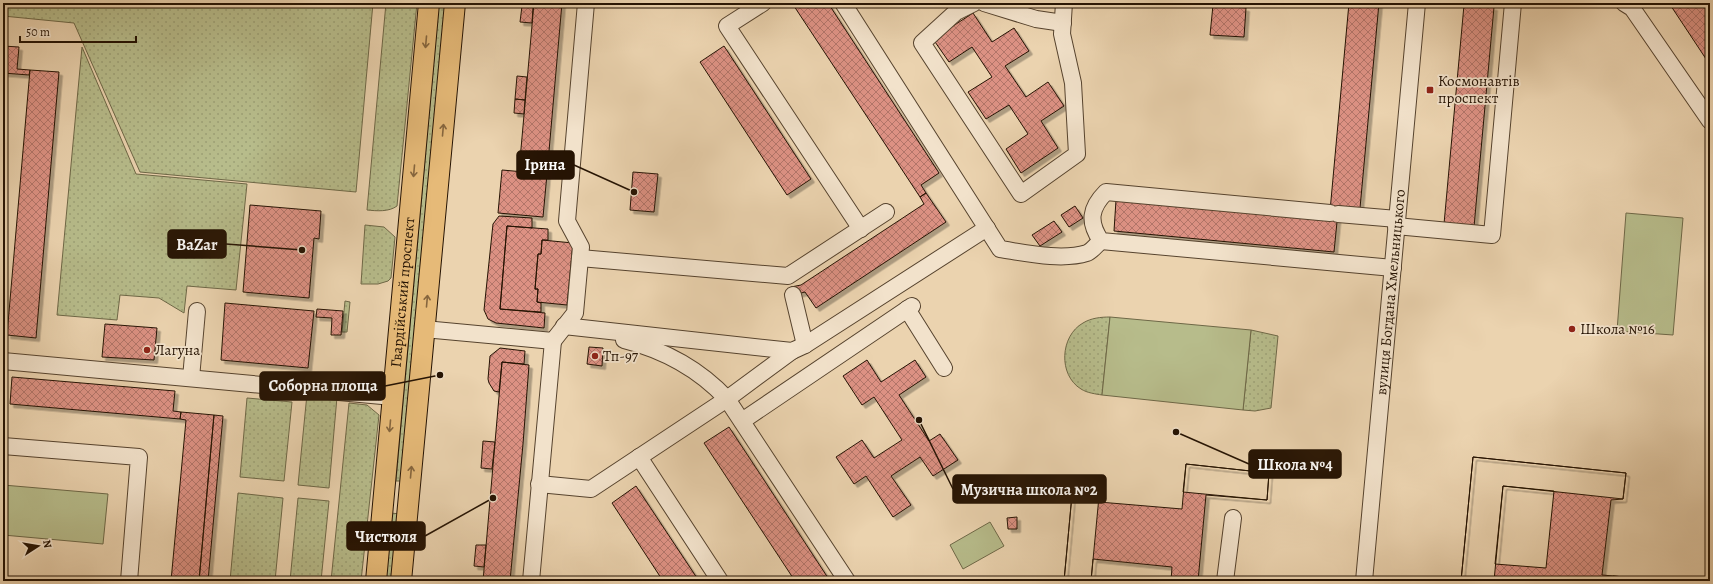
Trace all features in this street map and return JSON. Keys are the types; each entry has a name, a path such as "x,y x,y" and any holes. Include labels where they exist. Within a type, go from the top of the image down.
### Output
{"main road":[{"name":"Гвардійський проспект","path":"376,581 429,3"},
{"name":"Гвардійський проспект","path":"401,581 455,3"},
{"path":"384,497 409,499"}],"street":[{"path":"531,581 553,341 575,312 581,247 567,221 586,3"},
{"path":"763,3 727,26 861,229"},
{"path":"843,3 1000,249 1046,256 1088,253 1101,240"},
{"path":"974,3 956,12 922,43 1021,194 1077,154 1073,83 1062,34 1064,3"},
{"path":"984,3 1036,20 1063,23"},
{"name":"вулиця Богдана Хмельницького","path":"1364,581 1417,3"},
{"path":"1101,240 1095,231 1093,210 1098,200 1106,192 1334,213 1397,223 1492,235 1513,3"},
{"path":"1624,3 1632,8 1710,121"},
{"path":"580,258 791,286 861,229 886,212"},
{"path":"539,484 591,489 727,399 799,348 987,228"},
{"path":"1101,240 1393,268"},
{"path":"791,286 799,348"},
{"path":"742,421 909,307 944,368"},
{"path":"191,378 196,311"},
{"path":"564,326 799,348"},
{"path":"584,328 616,339 640,344 681,362 710,382 727,399 847,581"},
{"path":"424,329 553,341"},
{"path":"3,361 393,398"},
{"path":"3,446 139,457 129,581"},
{"path":"639,457 720,581"},
{"path":"1225,581 1233,518"}],"green space":[{"path":"3,3 373,3 356,192 140,172 74,23 3,16"},
{"path":"386,3 417,3 397,206 383,211 375,211 367,210"},
{"path":"439,3 447,3 404,481 396,481"},
{"path":"82,47 136,174 247,184 236,290 187,286 184,313 159,298 120,295 117,320 57,315"},
{"path":"1626,213 1683,218 1673,335 1617,331"},
{"path":"365,225 384,227 395,237 391,278 388,281 378,284 361,284"},
{"path":"345,301 350,302 347,332 342,332"},
{"path":"1110,317 1102,395 1081,389 1068,375 1065,365 1066,346 1075,329 1083,323 1089,320"},
{"path":"1110,317 1251,330 1243,410 1102,395"},
{"path":"1251,330 1278,336 1271,408 1255,411 1243,410"},
{"path":"307,394 337,397 329,488 298,485"},
{"path":"247,398 292,402 284,481 240,477"},
{"path":"349,403 367,405 379,415 361,581 331,581"},
{"path":"3,485 108,494 103,544 3,535"},
{"path":"238,493 283,498 275,581 230,581"},
{"path":"298,498 329,501 321,581 290,581"},
{"path":"391,513 400,514 394,581 385,581"},
{"path":"990,522 1004,546 963,569 950,545"}],"building":[{"path":"534,3 562,3 547,174 519,171"},
{"path":"792,3 828,3 939,173 921,185 926,193 920,197"},
{"path":"1349,3 1379,3 1360,208 1339,206 1338,212 1330,211"},
{"path":"1669,3 1705,3 1710,11 1710,65"},
{"path":"1213,5 1246,8 1244,37 1210,35"},
{"path":"1464,5 1494,7 1474,227 1444,224"},
{"path":"522,6 533,7 532,23 520,22"},
{"path":"973,13 992,42 1014,28 1029,51 1005,66 1026,97 1048,82 1064,106 1041,121 1058,148 1021,173 1006,149 1028,134 1009,105 986,119 968,92 992,77 972,47 949,62 933,39"},
{"path":"3,46 19,47 17,69 30,70 29,75 3,73"},
{"path":"724,46 811,179 787,195 700,62"},
{"path":"30,70 59,72 36,338 7,335"},
{"path":"517,76 527,77 525,100 515,99"},
{"path":"515,99 525,100 524,114 514,113"},
{"path":"502,170 547,174 543,217 498,213"},
{"path":"633,172 658,174 654,212 630,210"},
{"path":"926,193 946,222 816,308 805,292 793,295 791,287 801,285 924,204 920,197"},
{"path":"1116,200 1338,212 1334,252 1114,231"},
{"path":"250,205 321,211 319,239 314,238 309,298 243,292"},
{"path":"1075,206 1083,218 1069,227 1061,215"},
{"path":"499,216 532,218 532,228 507,226 500,309 545,313 544,328 496,323 488,319 484,310 493,224"},
{"path":"1054,221 1062,232 1040,246 1032,235"},
{"path":"507,226 548,229 548,240 542,240 541,254 538,254 535,289 538,289 537,302 541,303 541,312 500,309"},
{"path":"542,240 573,243 567,305 537,302 538,289 535,289 538,254 541,254"},
{"path":"225,303 314,311 308,368 221,360"},
{"path":"317,309 343,311 341,335 331,335 332,318 316,317"},
{"path":"105,324 157,328 154,360 102,357"},
{"name":"Тп-97","path":"589,347 603,348 602,366 587,364"},
{"path":"500,348 525,351 524,364 502,362 499,392 494,391 488,379 490,356"},
{"path":"867,360 881,382 915,360 926,377 899,395 929,441 940,434 958,460 933,476 920,457 891,476 911,505 893,517 866,476 854,484 836,457 862,440 874,458 902,440 874,397 862,405 843,376"},
{"path":"502,362 529,365 523,444 510,581 483,581"},
{"path":"12,377 175,391 173,411 181,412 180,419 10,404"},
{"path":"181,412 214,415 199,581 171,581 186,420 180,419"},
{"path":"214,415 223,416 208,581 199,581"},
{"path":"729,427 830,581 795,581 704,443"},
{"path":"483,441 495,442 492,469 481,468"},
{"path":"1473,457 1626,473 1623,499 1611,500 1602,575 1648,579 1647,581 1461,581","holes":["1503,486 1554,491 1546,568 1495,564"]},
{"path":"1473,457 1626,473 1623,499 1503,486 1494,581 1461,581"},
{"path":"1186,464 1269,473 1267,500 1206,495 1198,581 1171,581 1172,567 1093,559 1091,581 1064,581 1073,484 1100,486 1099,502 1182,509"},
{"path":"1186,464 1269,473 1267,500 1183,492"},
{"path":"1073,484 1100,486 1091,581 1064,581"},
{"path":"636,486 699,581 663,581 612,503"},
{"path":"1017,517 1017,529 1008,529 1007,518"},
{"path":"476,545 486,545 484,567 474,566"},
{"path":"1613,576 1648,579 1647,581 1613,581"}],"place":[{"name":"Космонавтів проспект","path":"1430,90"},
{"name":"Ірина","path":"634,192"},
{"name":"BaZar","path":"302,250"},
{"name":"Школа №16","path":"1572,329"},
{"name":"Лагуна","path":"147,350"},
{"name":"Тп-97","path":"595,356"},
{"name":"Соборна площа","path":"440,375"},
{"name":"Музична школа №2","path":"919,420"},
{"name":"Школа №4","path":"1176,432"},
{"name":"Чистюля","path":"493,498"}]}
